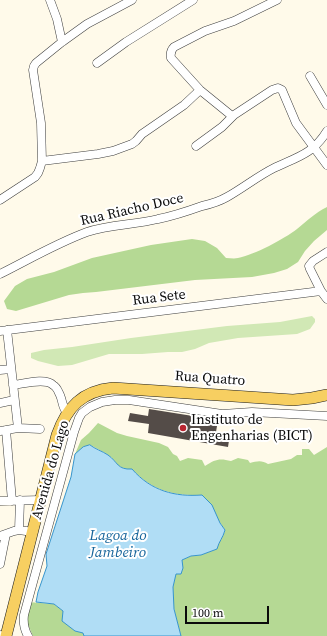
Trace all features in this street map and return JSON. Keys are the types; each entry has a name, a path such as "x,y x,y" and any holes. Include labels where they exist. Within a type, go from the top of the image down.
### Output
{"main road":[{"name":"Rua Quatro","path":"67,413 84,397 91,393 102,389 113,388 287,400 327,395"},
{"path":"6,636 57,435 67,413"}],"street":[{"path":"50,0 57,19 62,42"},
{"path":"0,200 35,177 42,161 41,124 34,68 36,63 87,24 132,0"},
{"path":"97,63 126,42 193,0"},
{"path":"232,116 200,90 171,58 170,54 172,49 189,39 205,31 234,21 277,0"},
{"path":"310,76 327,105"},
{"path":"196,146 222,127 232,116 272,90 278,88 282,90 296,123 327,165"},
{"path":"42,161 103,153 132,144 142,134 184,105 200,90"},
{"name":"Rua Riacho Doce","path":"0,274 62,242 87,232 101,228 159,219 226,198 273,168 309,152 327,131"},
{"path":"327,252 310,263 309,266 327,298"},
{"name":"Rua Sete","path":"3,331 322,290"},
{"path":"3,331 11,369 18,428"},
{"path":"0,370 11,369"},
{"path":"13,385 43,381 52,383 58,390 64,409 67,413"},
{"path":"0,403 14,400"},
{"name":"Avenida do Lago","path":"28,636 24,630 24,615 74,432 82,413 90,407 108,401 129,400 222,414 252,412 327,416"},
{"path":"19,530 16,500 3,431 18,428 40,429"},
{"path":"0,501 41,500"},
{"path":"0,564 3,535 19,530 33,532"}],"green space":[{"path":"327,207 327,230 314,241 298,262 287,269 274,273 252,277 195,280 69,295 16,311 7,309 4,301 15,286 27,279 54,272 92,258 151,245 192,239 205,241 217,248 226,258 245,256 269,246 285,237 315,214"},
{"path":"312,316 315,319 315,322 310,329 297,334 238,338 209,343 195,349 182,352 109,354 72,365 58,366 31,358 31,353 44,350 227,326 280,322"},
{"path":"98,423 117,433 159,443 168,447 180,461 188,458 202,460 205,466 218,460 231,461 238,458 248,460 250,463 259,461 268,464 291,459 297,455 302,455 302,449 309,449 314,455 327,447 327,636 181,636 173,600 175,576 182,560 216,549 225,530 202,495 164,491 148,482 132,469 120,467 108,455 90,445 83,447 75,454 81,440"},
{"path":"28,602 54,604 63,611 63,621 75,631 83,633 84,636 33,636 26,620"}],"water":[{"name":"Lagoa do Jambeiro","path":"90,445 108,455 120,467 132,469 139,477 155,487 164,491 182,495 202,495 212,505 220,523 225,530 217,549 182,560 183,568 181,574 176,574 173,587 174,609 181,636 84,636 83,633 75,631 62,621 63,611 54,604 36,602 47,566 46,554 71,477 75,454 83,447"}],"building":[{"name":"Instituto de Engenharias (BICT)","path":"149,409 218,420 216,432 230,434 228,447 148,433 149,424 128,421 130,413 148,416"}],"place":[{"name":"Instituto de Engenharias (BICT)","path":"183,428"}]}
